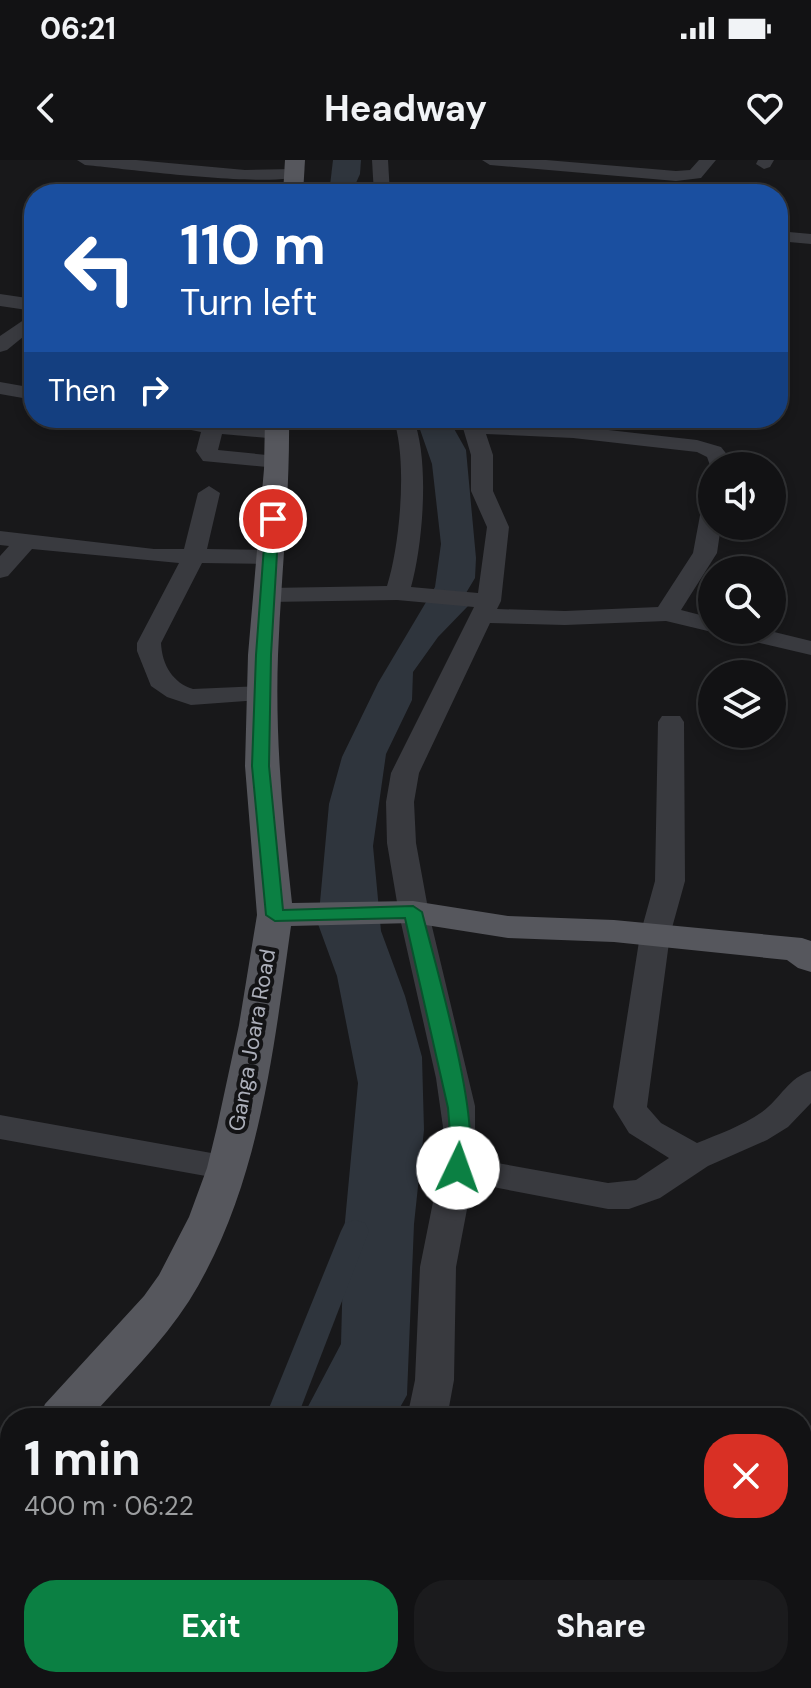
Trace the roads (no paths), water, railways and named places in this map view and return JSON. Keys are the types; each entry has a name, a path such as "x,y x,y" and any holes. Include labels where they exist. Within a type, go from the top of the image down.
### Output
{"main road":[{"name":"Ganga Joara Road","path":"71,1408 160,1308 207,1226 228,1168 258,1025 292,914 261,766 277,438"},
{"path":"292,914 403,912 508,927 655,935 787,948 802,950 811,960"}],"street":[{"path":"85,160 245,175 294,176"},
{"path":"380,160 381,184"},
{"path":"490,160 676,176 695,175 708,160"},
{"path":"671,184 676,176"},
{"path":"788,237 811,239"},
{"path":"0,300 24,304"},
{"path":"0,346 24,327"},
{"path":"0,388 24,392"},
{"path":"213,428 207,451 211,456 277,438"},
{"path":"219,428 277,438"},
{"path":"397,593 409,554 411,438 407,428"},
{"path":"430,1408 434,1395 438,1267 461,1145 458,1108 403,912 399,793 405,773 486,609 498,527 482,491 482,455 474,428"},
{"path":"528,428 697,446 715,452"},
{"path":"209,493 194,557 149,643 149,651 164,686 191,697 263,694"},
{"path":"0,538 154,556 271,557"},
{"path":"666,614 705,553 707,540"},
{"path":"0,571 25,542"},
{"path":"269,595 397,593 455,597 486,609 565,618 666,614 698,622"},
{"path":"786,642 811,648"},
{"path":"671,722 671,869 655,935 630,1107 635,1121 645,1130 696,1157"},
{"path":"458,1168 608,1196 629,1196 648,1189 696,1157 755,1132 776,1119 811,1082"},
{"path":"0,1127 228,1168"}],"waterway":[{"path":"285,1408 355,1231"}]}
